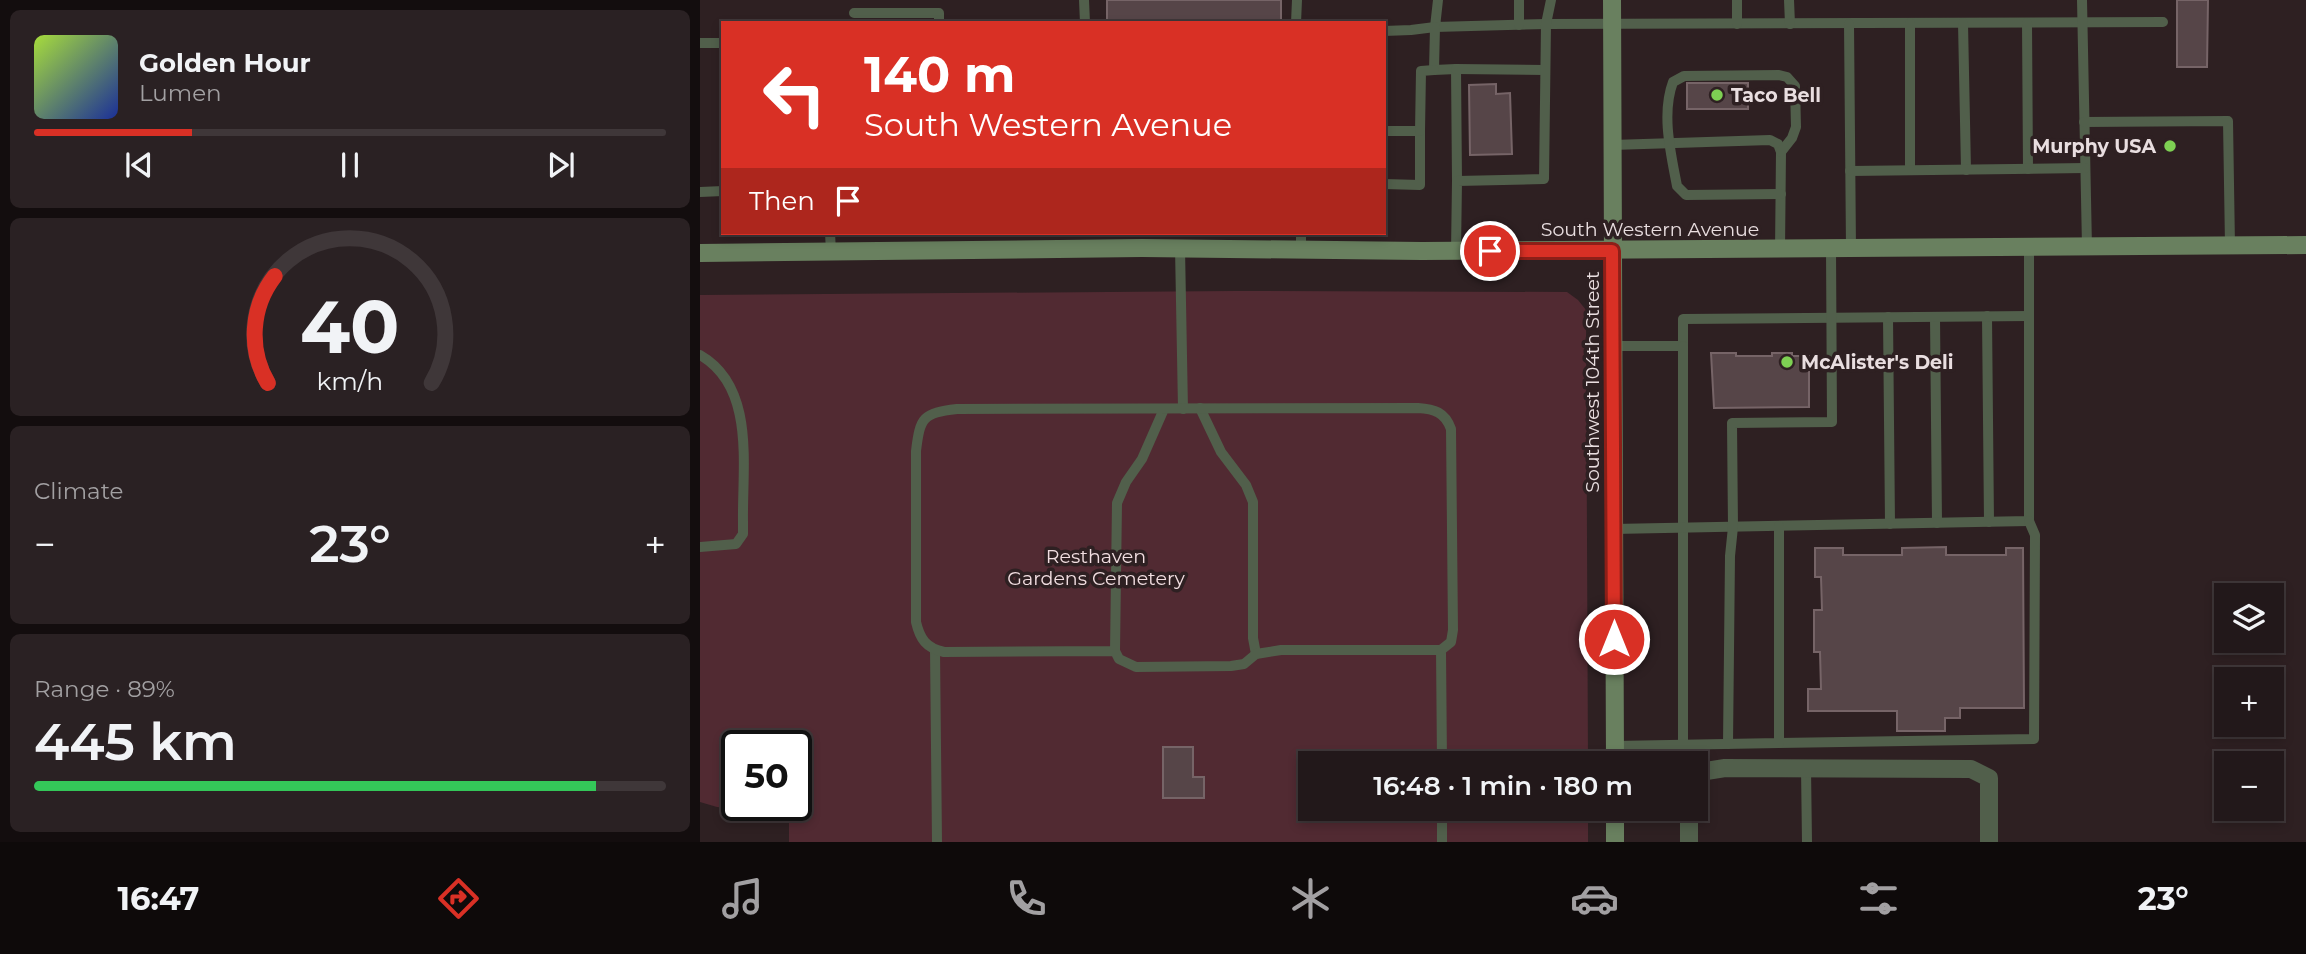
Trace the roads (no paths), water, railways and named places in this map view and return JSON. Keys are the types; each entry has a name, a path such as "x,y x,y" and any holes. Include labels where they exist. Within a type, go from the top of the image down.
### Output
{"main road":[{"name":"Southwest 104th Street","path":"1612,0 1615,751"},
{"name":"South Western Avenue","path":"700,253 1123,244 1181,248 1301,241 1457,251 2306,245"},
{"path":"1615,821 1615,842"}],"street":[{"path":"1708,771 1725,768 1971,769 1989,779 1989,842"},
{"path":"1689,821 1689,842"}],"lane":[{"path":"1084,0 1085,21"},
{"path":"1296,21 1297,0"},
{"path":"1434,70 1438,0"},
{"path":"1519,0 1519,25"},
{"path":"1457,181 1544,179 1546,24 1551,0"},
{"path":"1737,0 1737,24"},
{"path":"1789,0 1790,24"},
{"path":"2082,0 2087,247"},
{"path":"855,13 939,13 939,21"},
{"path":"1386,31 1546,24 2163,22"},
{"path":"1849,23 1851,249"},
{"path":"1910,23 1910,170"},
{"path":"1963,23 1966,170"},
{"path":"2027,23 2028,169"},
{"path":"700,43 721,43"},
{"path":"1456,69 1457,251"},
{"path":"1386,184 1420,185 1421,71 1545,70"},
{"path":"1781,152 1792,138 1796,127 1795,86 1787,77 1678,78 1673,82 1669,96 1669,143 1677,186 1686,195 1781,194"},
{"path":"2084,122 2228,121 2230,246"},
{"path":"1386,131 1420,131"},
{"path":"1612,145 1770,140 1778,144 1781,152 1780,250"},
{"path":"1850,171 2085,168"},
{"path":"700,191 721,191"},
{"path":"830,235 831,252"},
{"path":"1181,248 1183,409"},
{"path":"1638,751 1683,745 2034,739 2035,535 2029,521 2029,248"},
{"path":"1728,744 1730,556 1733,527 1732,423 1832,422 1831,249"},
{"path":"1987,316 1989,522"},
{"path":"1683,745 1683,319 2029,316"},
{"path":"1888,317 1889,524"},
{"path":"1935,317 1937,523"},
{"path":"1613,346 1683,346"},
{"path":"700,355 719,371 736,399 742,428 743,534 736,544 700,547"},
{"path":"1200,408 1222,452 1246,485 1253,502 1253,638 1256,654"},
{"path":"1115,651 944,652 928,647 922,640 916,622 916,451 920,425 924,418 932,413 957,409 1418,408 1443,414 1448,421 1451,439 1451,642 1441,650 1281,650 1256,654 1244,664 1231,666 1136,667 1119,659 1115,651 1117,503 1126,482 1142,458 1164,409"},
{"path":"1613,529 2029,521"},
{"path":"1779,526 1779,743"},
{"path":"935,650 937,842"},
{"path":"1441,650 1442,751"},
{"path":"1806,768 1807,842"},
{"path":"1442,821 1443,842"}],"place":[{"name":"Taco Bell","path":"1717,95"},
{"name":"Murphy USA","path":"2170,146"},
{"name":"McAlister's Deli","path":"1787,362"}],"park label":[{"name":"Resthaven Gardens Cemetery","path":"1096,567"}]}
